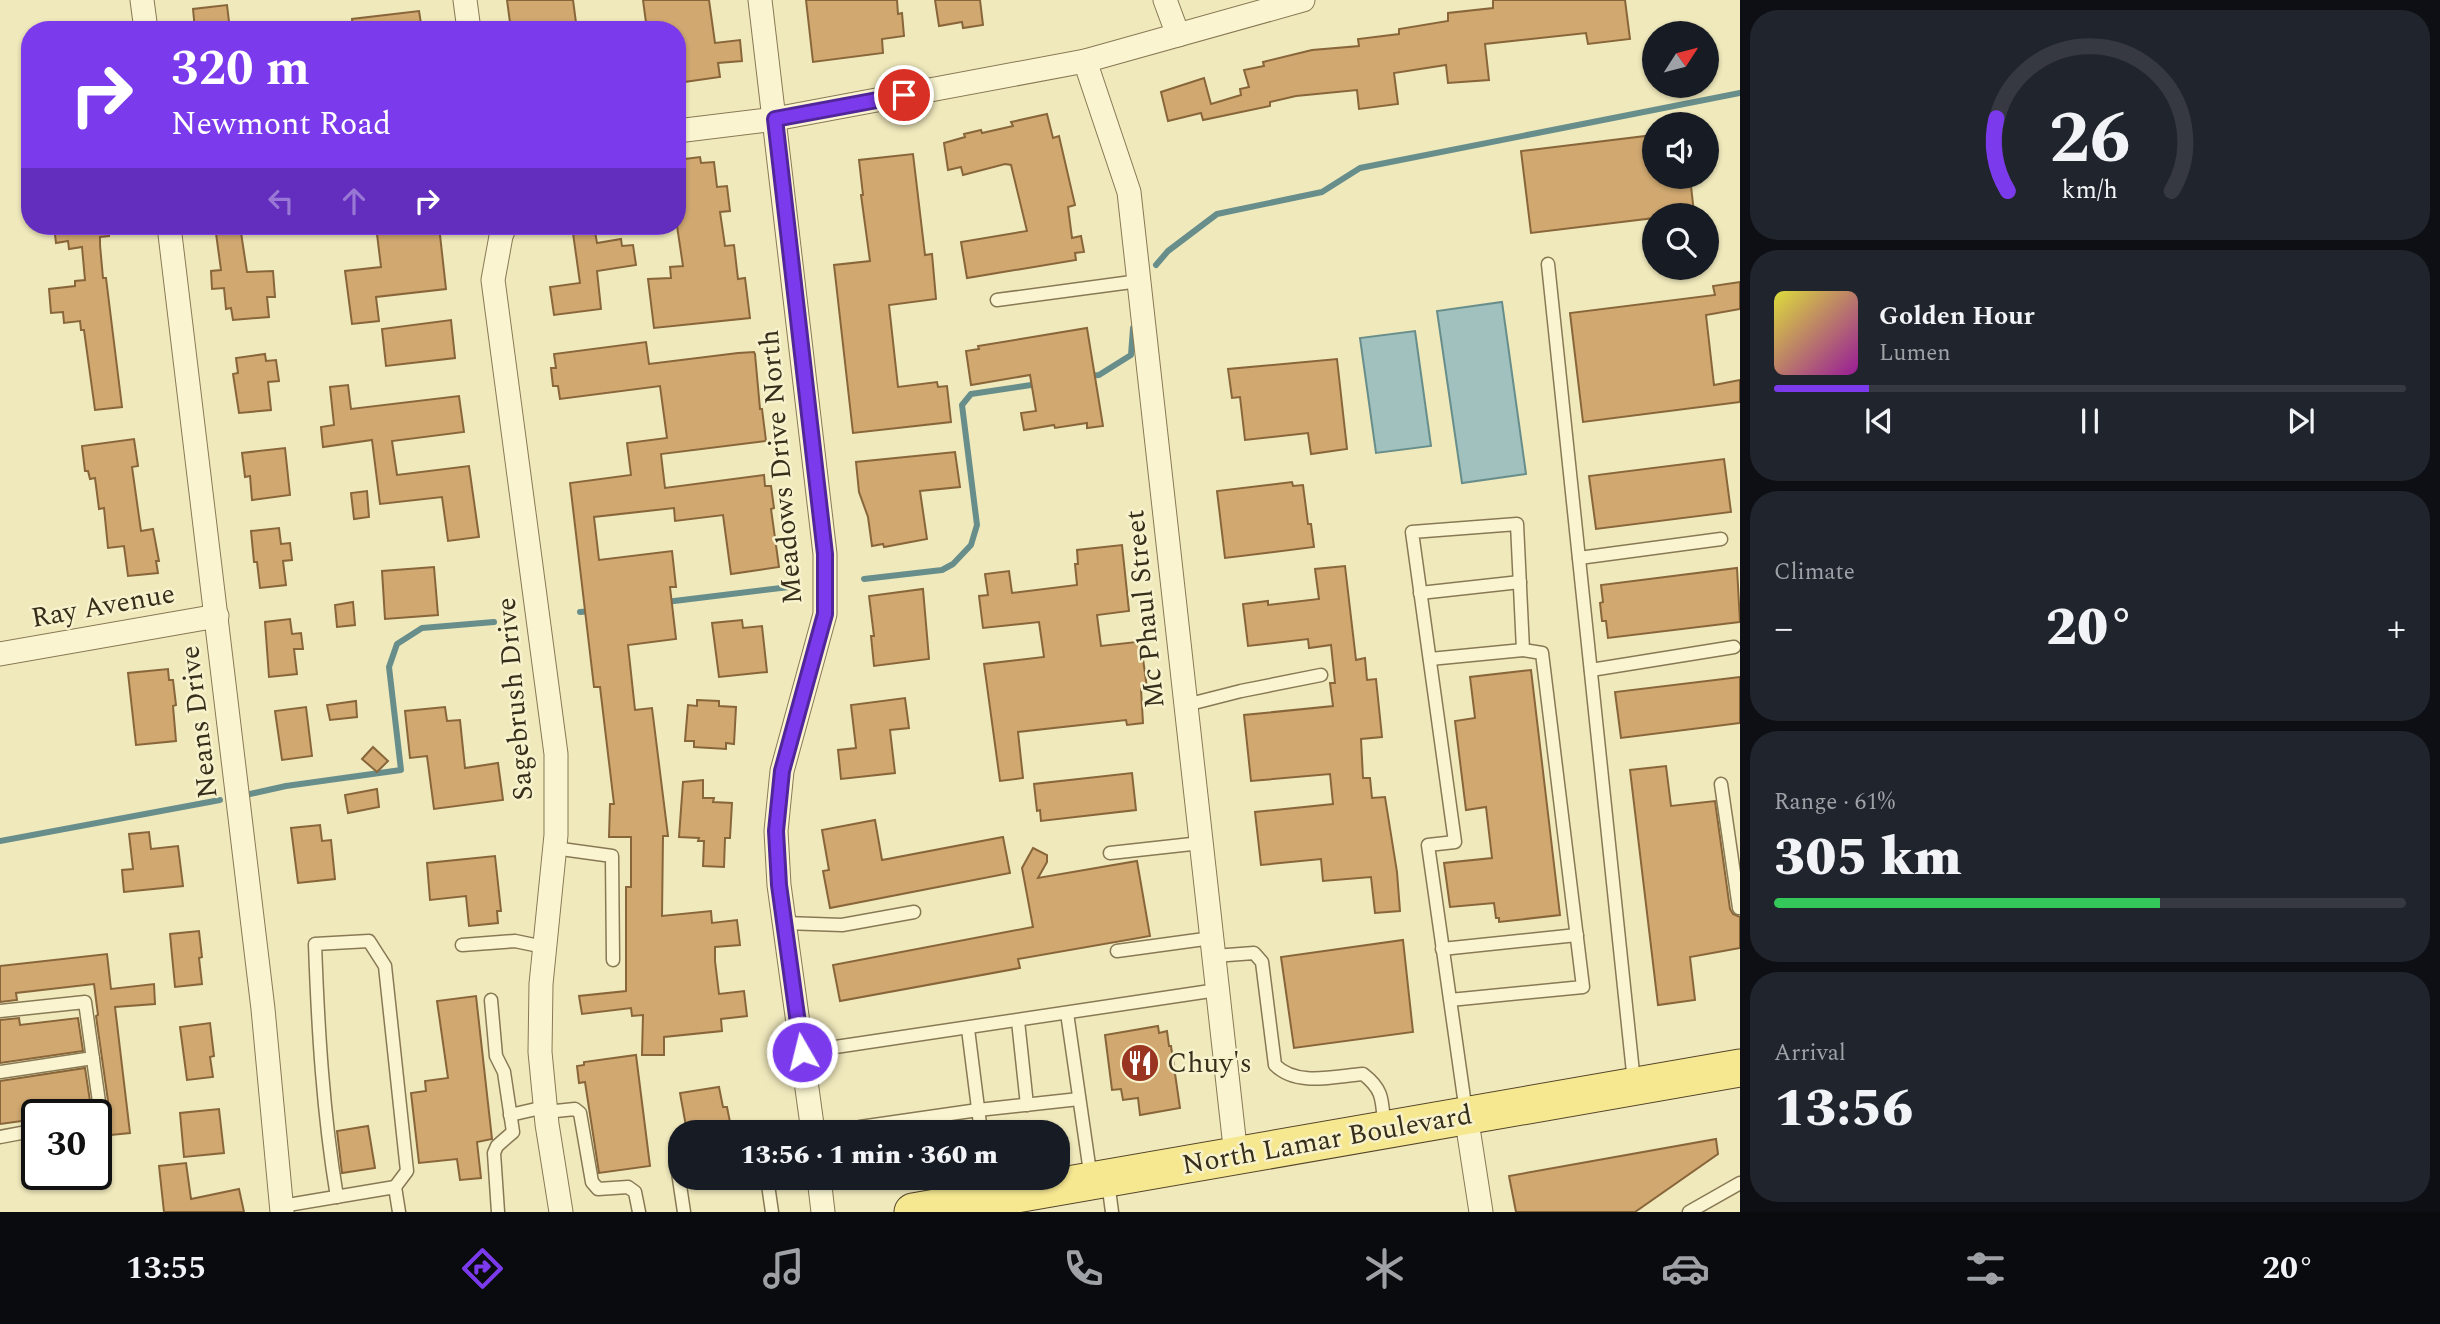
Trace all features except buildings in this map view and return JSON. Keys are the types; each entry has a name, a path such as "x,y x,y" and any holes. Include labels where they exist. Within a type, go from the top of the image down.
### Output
{"main road":[{"name":"North Lamar Boulevard","path":"913,1212 989,1194 1104,1191 1236,1156 1740,1068"}],"street":[{"path":"142,0 145,21"},
{"path":"466,0 468,21"},
{"name":"Meadows Drive North","path":"760,0 825,554 825,614 782,771 776,831 779,885 811,1120"},
{"path":"1165,0 1178,35"},
{"path":"686,130 775,119 1084,61 1303,0"},
{"name":"Mc Phaul Street","path":"1084,61 1129,192 1236,1156"},
{"name":"Neans Drive","path":"170,235 263,1009 282,1209"},
{"name":"Sagebrush Drive","path":"501,235 493,280 556,754 554,848 541,984 540,1052 561,1212"},
{"name":"Ray Avenue","path":"0,654 217,616"},
{"path":"1466,1115 1481,1212"},
{"path":"820,1190 823,1212"}],"lane":[{"path":"1548,264 1635,1086"},
{"path":"997,300 1139,281"},
{"path":"1466,1115 1428,845 1455,842 1412,532 1517,524 1523,649"},
{"path":"1579,558 1721,539"},
{"path":"1420,593 1520,582"},
{"path":"1591,670 1734,647"},
{"path":"1430,660 1523,649 1542,653 1583,987 1450,1000"},
{"path":"1186,705 1321,675"},
{"path":"1721,784 1739,908"},
{"path":"1110,853 1201,843"},
{"path":"554,848 612,856 613,960"},
{"path":"785,923 842,925 914,912"},
{"path":"1442,949 1577,935"},
{"path":"282,1209 394,1187 407,1171 385,966 369,941 315,944 317,1016 326,1129 337,1197"},
{"path":"462,945 516,941 544,947"},
{"path":"1117,951 1213,947 1254,953 1262,962 1275,1065 1283,1073 1299,1079 1363,1074 1375,1083 1381,1094 1384,1130"},
{"path":"802,1052 1217,990"},
{"path":"491,1000 496,1056 505,1072 513,1132 497,1146 494,1153 498,1212"},
{"path":"0,1011 85,1002 99,1099"},
{"path":"1067,1013 1079,1099 1104,1191"},
{"path":"1018,1021 1027,1105"},
{"path":"968,1029 979,1120"},
{"path":"0,1072 93,1058"},
{"path":"909,1120 1079,1099"},
{"path":"510,1115 575,1108 580,1113 592,1182 598,1189 628,1187 635,1192 639,1212"},
{"path":"0,1137 21,1133"},
{"path":"1689,1212 1740,1183"},
{"path":"394,1187 399,1212"},
{"path":"681,1190 684,1212"},
{"path":"769,1190 772,1212"}],"water":[{"path":"1502,302 1526,474 1462,483 1437,311"},
{"path":"1415,331 1431,446 1376,453 1360,338"}],"waterway":[{"path":"1156,265 1168,251 1217,214 1322,192 1360,168 1740,93"},
{"path":"1087,376 1099,375 1131,355 1133,328"},
{"path":"864,579 942,570 953,564 971,545 977,525 962,405 971,394 1038,384"},
{"path":"666,602 789,587"},
{"path":"580,612 592,611"},
{"path":"250,794 286,786 401,770 389,667 397,644 422,628 494,622"},
{"path":"0,841 220,800"}],"place":[{"name":"Chuy's","path":"1140,1063"}],"route":[{"path":"802,1052 779,885 776,831 782,771 825,614 825,554 775,119 904,95"}]}
